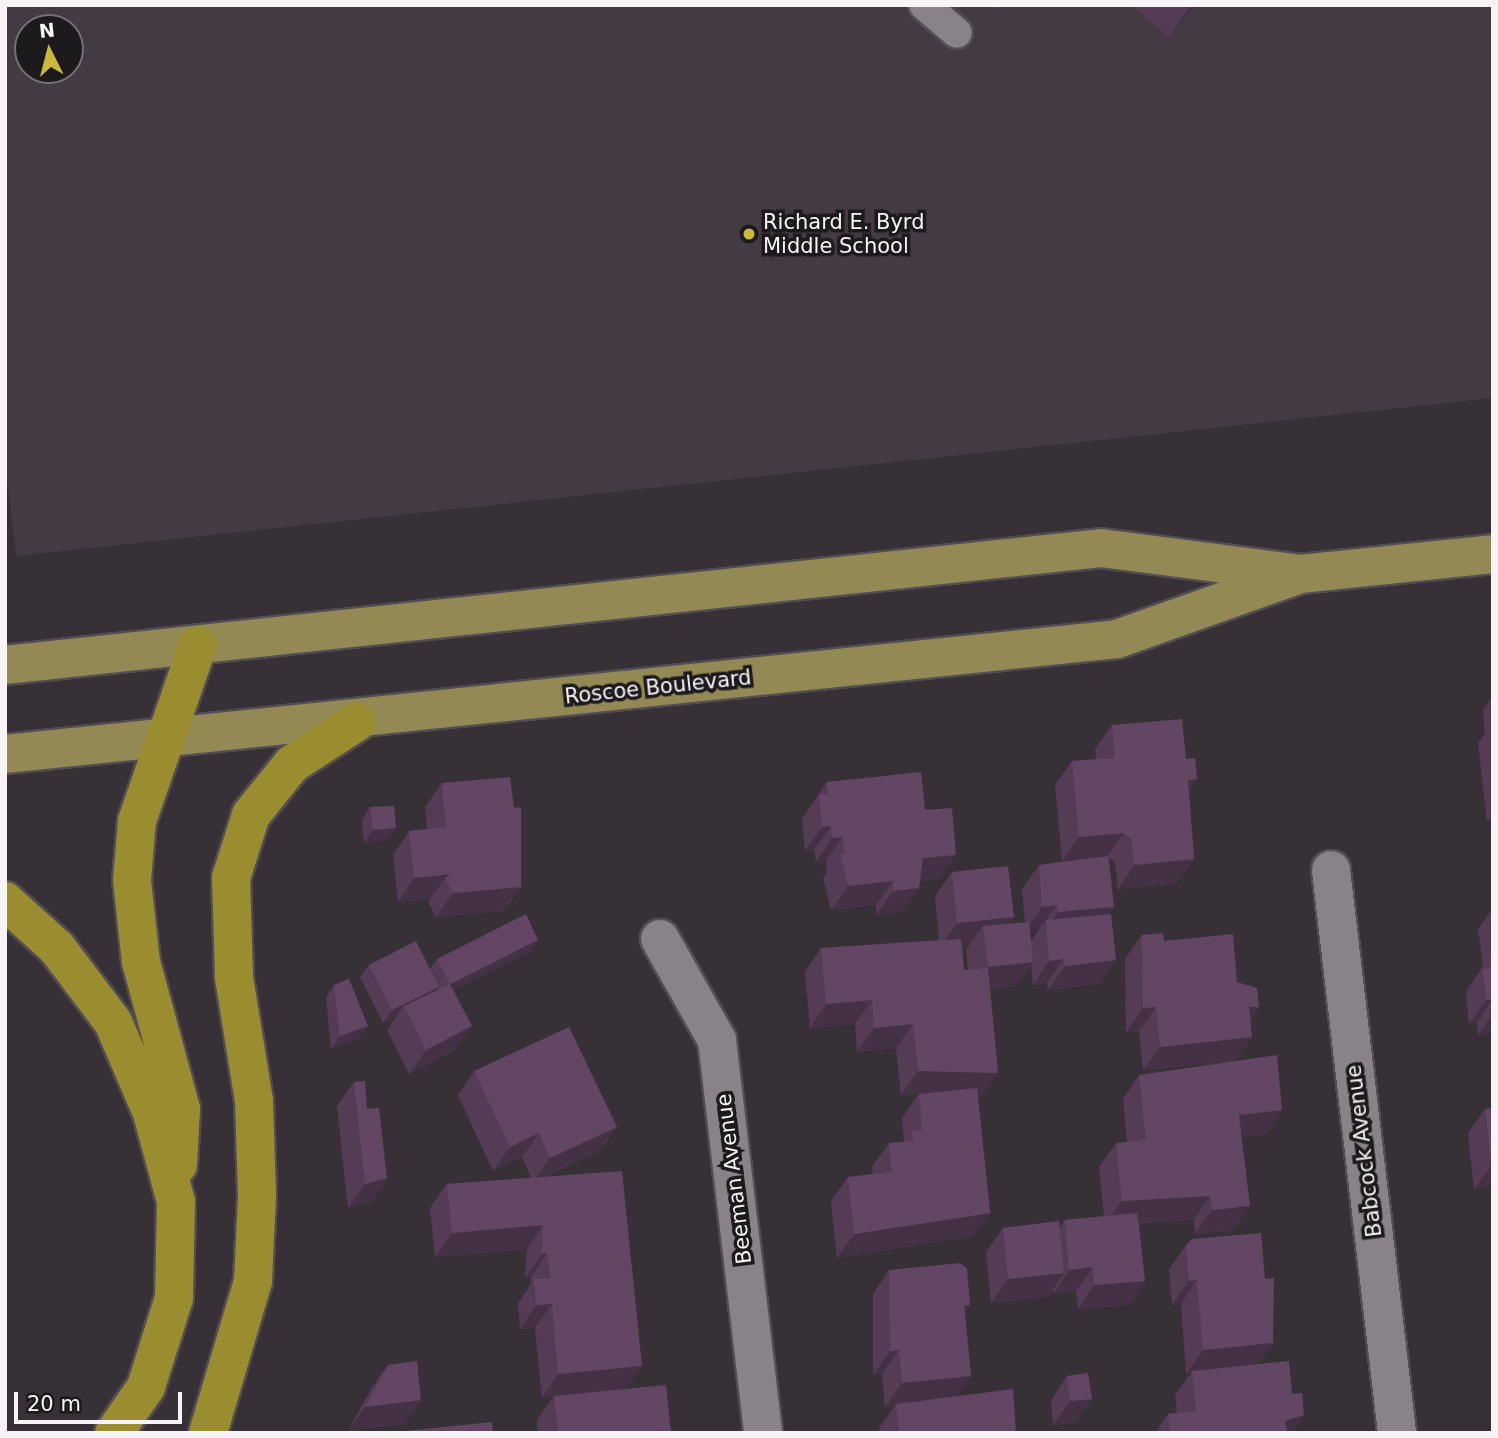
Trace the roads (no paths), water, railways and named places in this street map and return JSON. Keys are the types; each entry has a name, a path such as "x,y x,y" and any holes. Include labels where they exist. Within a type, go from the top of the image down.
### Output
{"highway":[{"path":"114,1433 146,1387 174,1298 181,1109 141,962 132,880 137,821 198,645"},
{"path":"208,1433 253,1281 257,1195 254,1101 234,976 231,877 251,815 292,764 357,722"},
{"path":"5,901 57,948 113,1022 152,1113 176,1202"}],"main road":[{"name":"Roscoe Boulevard","path":"5,665 1101,548 1300,574 1493,554"},
{"name":"Roscoe Boulevard","path":"5,754 166,736 357,722 1117,639 1300,574"}],"street":[{"name":"Babcock Avenue","path":"1331,870 1397,1433"},
{"name":"Beeman Avenue","path":"660,939 718,1040 763,1433"}],"lane":[{"path":"924,5 957,33"}],"place":[{"name":"Richard E. Byrd Middle School","path":"749,234"}]}
